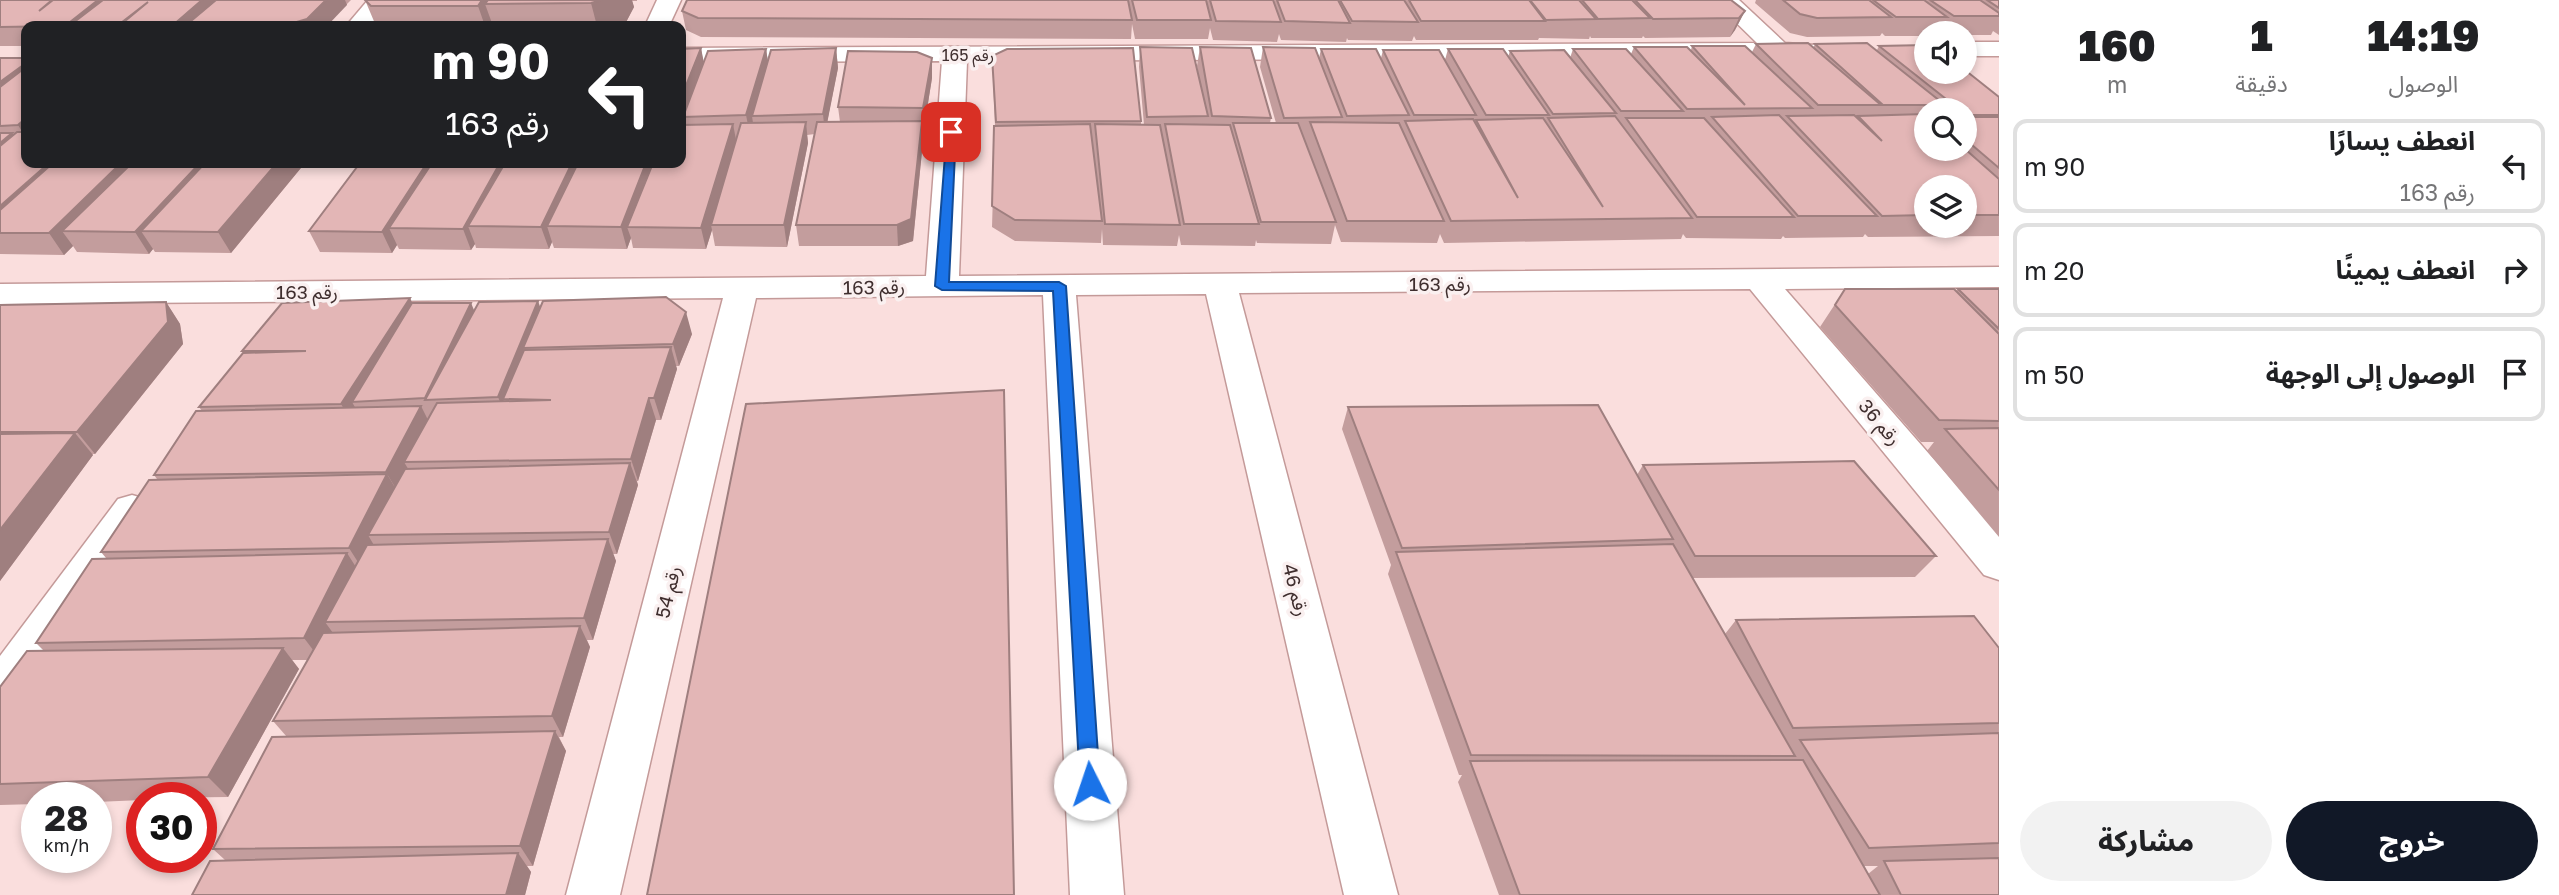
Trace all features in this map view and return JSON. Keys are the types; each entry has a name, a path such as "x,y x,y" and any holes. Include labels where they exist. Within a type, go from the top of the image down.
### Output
{"street":[{"path":"362,21 380,0"},
{"path":"659,21 669,0"},
{"path":"1725,0 1779,50"},
{"path":"1977,49 1999,49"},
{"name":"رقم 165","path":"686,55 1832,50"},
{"path":"942,286 955,55"},
{"name":"رقم 163","path":"0,294 1999,277"},
{"name":"رقم 36","path":"1761,281 1999,563"},
{"name":"رقم 46","path":"1220,285 1371,895"},
{"path":"1059,286 1097,895"},
{"name":"رقم 54","path":"593,895 742,288"},
{"path":"265,325 289,292"},
{"path":"0,693 153,481"}],"building":[{"path":"0,0 52,0 39,11 53,0 98,0 71,21 21,21 21,27 0,27"},
{"path":"103,0 202,0 178,21 125,21 148,2 123,21 76,21"},
{"path":"216,0 326,0 307,19 300,21 191,21"},
{"path":"365,0 482,0 478,6 371,6"},
{"path":"488,0 602,0 591,3 485,4"},
{"path":"687,0 1128,0 1132,20 698,18 682,11"},
{"path":"1132,0 1206,0 1211,20 1137,20"},
{"path":"1210,0 1273,0 1281,22 1216,21"},
{"path":"1277,0 1338,0 1350,23 1285,21"},
{"path":"1340,0 1404,0 1418,22 1352,21"},
{"path":"1409,0 1529,0 1545,21 1421,21"},
{"path":"1530,0 1579,0 1596,19 1546,20"},
{"path":"1582,0 1632,0 1650,18 1598,19"},
{"path":"1635,0 1731,0 1745,11 1739,18 1653,19"},
{"path":"1783,0 1869,0 1891,17 1817,18 1800,14"},
{"path":"1873,0 1924,0 1947,17 1896,17"},
{"path":"1930,0 1980,0 1999,13 1999,16 1954,16"},
{"path":"1987,0 1999,0 1999,8"},
{"path":"1808,43 1881,105 1818,105 1756,44"},
{"path":"1867,43 1914,80 1914,84 1919,84 1936,98 1914,98 1914,105 1883,105 1815,44"},
{"path":"1914,45 1914,74 1879,46"},
{"path":"1692,46 1745,46 1812,108 1687,109 1634,47 1687,47 1745,105"},
{"path":"1140,47 1192,48 1208,116 1147,117"},
{"path":"1200,47 1251,48 1271,118 1212,116"},
{"path":"1263,47 1315,48 1342,117 1284,118"},
{"path":"701,48 686,86 686,49"},
{"path":"836,48 823,114 752,116 771,50"},
{"path":"1133,48 1141,121 996,122 992,56 1007,49"},
{"path":"766,49 746,115 686,117 686,109 708,51"},
{"path":"1321,49 1376,49 1409,115 1347,116"},
{"path":"1448,49 1503,49 1549,115 1486,115"},
{"path":"1573,49 1626,49 1683,111 1621,111"},
{"path":"1383,50 1439,50 1476,115 1414,115"},
{"path":"1564,50 1616,113 1553,114 1510,51"},
{"path":"848,51 917,52 932,58 923,108 838,107"},
{"path":"0,58 21,58 21,67 0,82"},
{"path":"21,71 21,122 18,125 0,126 0,87"},
{"path":"1977,80 1999,97 1999,115 1977,115 1977,98 1945,98 1927,84 1977,84"},
{"path":"1914,114 1914,161 1977,160 1999,179 1999,215 1977,215 1977,175 1914,175 1914,215 1882,216 1787,116 1854,115 1882,141 1858,116"},
{"path":"1779,115 1877,216 1798,216 1712,117"},
{"path":"1615,116 1692,218 1451,221 1405,121 1473,119 1518,198 1476,120 1543,118 1603,207 1548,118"},
{"path":"1977,117 1999,117 1999,168 1977,149"},
{"path":"1626,118 1704,118 1794,217 1697,217"},
{"path":"922,121 911,219 897,225 796,225 817,122"},
{"path":"806,122 784,225 711,225 741,123"},
{"path":"1310,122 1399,123 1444,221 1347,221"},
{"path":"1233,123 1298,123 1336,222 1261,222"},
{"path":"733,124 701,228 627,227 651,168 686,168 686,125"},
{"path":"1090,124 1102,221 1015,220 992,206 994,126"},
{"path":"1095,124 1160,125 1180,225 1105,224"},
{"path":"1165,124 1230,125 1259,224 1184,224"},
{"path":"17,132 21,132 21,168 43,168 0,206 0,146"},
{"path":"0,133 12,133 0,143"},
{"path":"47,168 116,168 49,233 0,233 0,210"},
{"path":"127,168 195,168 135,232 62,231"},
{"path":"200,168 273,168 218,232 141,231"},
{"path":"356,168 424,168 382,232 309,231"},
{"path":"429,168 497,168 463,229 389,228"},
{"path":"502,168 570,168 541,227 468,226"},
{"path":"576,168 644,168 621,227 547,226"},
{"path":"1845,289 1954,289 1999,334 1999,421 1939,420 1835,305"},
{"path":"1958,289 1999,289 1999,329"},
{"path":"666,297 686,312 673,344 523,348 543,301"},
{"path":"410,298 341,404 199,407 243,353 306,351 242,351 282,303"},
{"path":"538,301 498,397 425,400 479,302"},
{"path":"166,302 168,322 77,432 0,432 0,305"},
{"path":"412,303 471,303 425,398 352,402"},
{"path":"671,347 654,398 649,398 631,459 404,462 437,403 551,400 503,399 524,350"},
{"path":"1004,390 1014,895 647,895 746,404"},
{"path":"1598,405 1673,539 1402,548 1348,407"},
{"path":"421,406 386,472 154,475 196,411"},
{"path":"1999,428 1999,490 1945,429"},
{"path":"75,433 0,530 0,434"},
{"path":"1854,461 1936,556 1695,556 1643,465"},
{"path":"630,463 609,532 368,535 405,469"},
{"path":"387,474 349,548 101,552 149,480"},
{"path":"608,539 584,618 325,622 367,545"},
{"path":"1673,544 1795,756 1471,755 1396,552"},
{"path":"347,553 304,638 36,643 92,559"},
{"path":"1974,616 1999,648 1999,723 1793,728 1736,620"},
{"path":"580,626 552,716 273,721 323,633"},
{"path":"283,648 208,777 0,784 0,687 27,651"},
{"path":"555,731 520,846 217,849 217,841 272,737"},
{"path":"1999,733 1999,843 1869,848 1800,740"},
{"path":"1803,760 1880,895 1520,895 1470,761"},
{"path":"518,853 506,895 192,895 204,873 217,873 217,861"},
{"path":"1999,858 1999,895 1901,895 1884,861"}],"route":[{"path":"951,132 942,286 1059,286 1090,784"}]}
